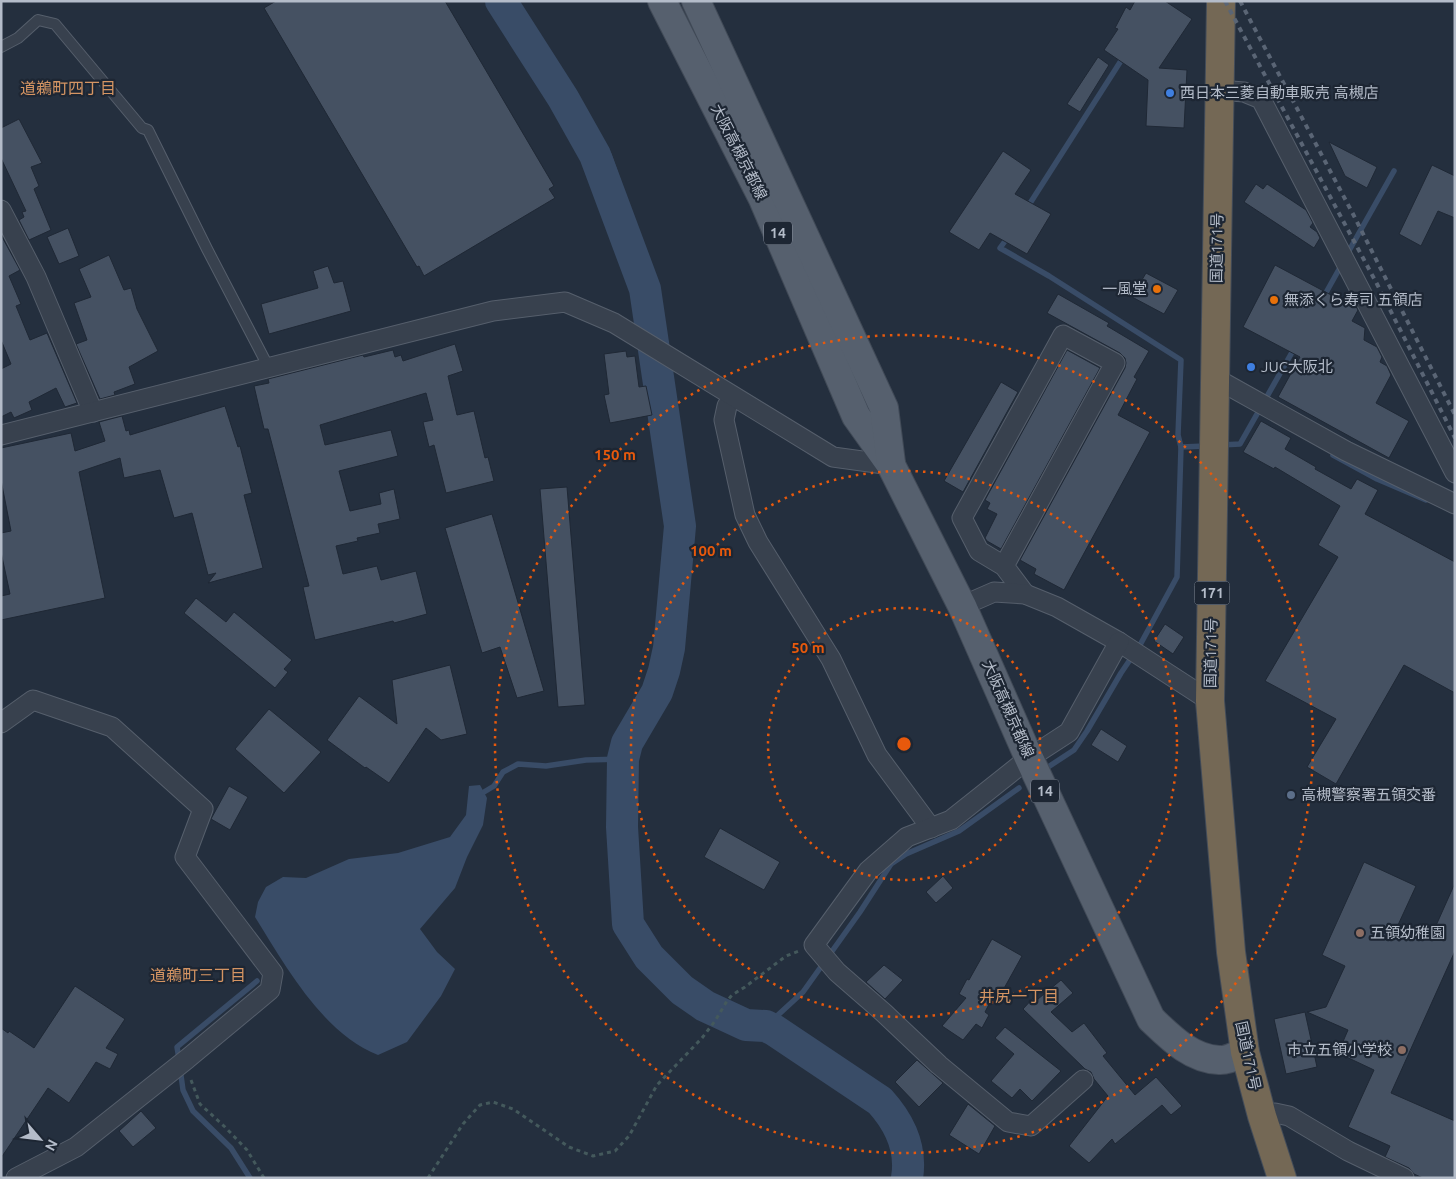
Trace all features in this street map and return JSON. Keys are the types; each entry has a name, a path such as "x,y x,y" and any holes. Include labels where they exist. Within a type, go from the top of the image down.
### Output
{"highway":[{"name":"国道171号","path":"1221,1 1210,701 1231,952 1245,1052 1262,1116 1282,1178"}],"main road":[{"name":"大阪高槻京都線","path":"662,1 763,199 856,416 891,464 962,606 1030,758 1151,1018 1174,1041 1202,1057 1221,1061 1245,1052"},
{"name":"大阪高槻京都線","path":"696,1 884,408 891,464"}],"street":[{"path":"1219,90 1244,92 1261,99 1455,473"},
{"path":"3,218 36,277 94,412"},
{"path":"1,435 493,311 565,302 614,323 833,457 891,464"},
{"path":"1004,566 1115,363 1063,335 962,518 980,551 1004,566 1025,594"},
{"path":"1215,378 1346,451 1455,504"},
{"path":"733,396 727,406 724,420 745,515 758,542 831,659 876,755 931,828"},
{"path":"962,606 994,592 1025,594 1057,607 1122,644 1210,701"},
{"path":"1083,1080 1031,1126 1008,1122 939,1065 834,968 816,948 868,871 907,837 951,820 1030,758 1069,732 1122,644"},
{"path":"1,723 33,700 112,727 203,809 185,857 273,973 270,990 187,1059 76,1147 16,1178"},
{"path":"1262,1116 1275,1113 1289,1116 1348,1151 1404,1178"}],"lane":[{"path":"1,47 18,38 38,20 55,24 142,128 148,130 268,368"}],"path":[{"path":"428,1178 463,1124 480,1105 493,1102 513,1109 569,1146 594,1156 615,1151 629,1136 657,1085 702,1038 715,1021 726,1001 786,956 816,948"},
{"path":"187,1059 192,1086 200,1104 247,1150 264,1178"}],"water":[{"path":"480,785 487,798 483,825 467,857 455,888 420,929 437,952 455,969 441,996 407,1042 378,1055 358,1045 340,1031 307,996 255,917 258,902 266,887 283,877 306,878 349,859 398,853 450,837 466,815 469,786"}],"building":[{"path":"276,1 445,1 554,186 549,189 555,198 424,276 264,8"},
{"path":"1135,1 1165,1 1192,19 1159,68 1187,70 1184,128 1146,126 1148,80 1104,50 1118,29 1115,28 1126,7 1130,10"},
{"path":"1098,57 1109,65 1080,112 1067,104"},
{"path":"19,119 42,163 31,167 39,186 34,189 51,230 29,240 19,220 24,217 22,212 26,211 1,158 1,128"},
{"path":"1329,142 1377,167 1367,188 1345,176"},
{"path":"1003,151 1031,170 1015,194 1051,214 1027,254 990,233 979,250 949,232"},
{"path":"1432,165 1455,176 1455,218 1438,211 1421,246 1399,234"},
{"path":"1256,184 1263,189 1267,184 1306,210 1313,223 1310,227 1317,232 1320,238 1314,248 1244,202"},
{"path":"68,228 79,256 59,264 47,237"},
{"path":"1,235 20,270 9,276 21,304 16,306 30,340 47,333 77,403 65,407 56,388 29,402 32,410 14,418 11,412 1,417 1,369 11,364 1,340"},
{"path":"109,255 124,290 131,288 137,309 158,351 129,367 135,384 114,392 115,395 100,399 76,344 87,340 74,303 91,297 79,269"},
{"path":"1275,265 1333,296 1334,294 1355,305 1358,310 1352,321 1365,328 1364,340 1377,347 1382,357 1380,362 1387,366 1391,375 1376,403 1409,421 1389,458 1278,397 1300,357 1243,327"},
{"path":"328,266 334,283 343,281 351,311 269,334 261,304 318,288 313,271"},
{"path":"1146,273 1178,290 1164,314 1132,297"},
{"path":"1058,294 1109,323 1107,326 1149,351 1134,377 1137,379 1118,415 1150,432 1064,590 1034,574 1036,569 1020,560 1126,363 1125,358 1120,353 1047,313"},
{"path":"455,344 463,371 448,376 457,415 474,411 485,458 488,457 494,481 446,493 434,445 429,447 423,422 433,420 426,393 320,425 325,445 391,430 398,456 339,471 350,511 381,504 379,493 394,489 400,519 378,524 380,533 357,538 358,541 336,546 343,574 377,566 381,580 416,571 427,614 315,640 303,587 309,586 268,429 264,429 254,386 269,383 268,379 363,355 364,357 393,350 395,357 401,355 403,361"},
{"path":"1067,350 1100,368 1001,549 985,538 997,514 987,509 990,503 985,500"},
{"path":"626,351 627,357 635,356 639,387 646,386 652,415 610,423 604,395 609,394 604,354"},
{"path":"1001,382 1018,392 963,492 944,481"},
{"path":"225,406 238,447 240,446 252,493 244,495 263,568 208,583 216,573 208,575 192,513 174,518 160,470 124,478 120,458 79,472 105,598 1,620 1,596 10,594 1,552 1,533 11,531 1,480 1,448 71,433 75,451 105,441 99,422 122,416 126,431 129,430 130,435"},
{"path":"1261,421 1291,438 1285,449 1316,467 1315,469 1351,489 1357,479 1378,490 1365,514 1455,562 1455,693 1404,665 1336,784 1307,767 1336,719 1265,681 1338,557 1318,545 1340,506 1275,467 1274,469 1243,452"},
{"path":"567,487 585,705 558,707 540,489"},
{"path":"492,514 544,691 517,698 500,647 482,653 445,528"},
{"path":"196,598 226,622 234,612 292,660 284,669 288,672 275,688 184,613"},
{"path":"1165,624 1184,637 1173,654 1154,641"},
{"path":"450,665 467,734 441,740 426,728 389,783 327,740 359,696 397,724 392,680"},
{"path":"269,709 321,752 284,793 235,749"},
{"path":"1101,729 1127,746 1118,762 1091,745"},
{"path":"229,786 248,797 230,830 211,819"},
{"path":"720,828 780,862 764,890 704,857"},
{"path":"1364,862 1416,886 1398,925 1430,939 1455,883 1455,951 1391,1093 1455,1121 1455,1178 1423,1178 1414,1174 1409,1168 1385,1157 1390,1146 1348,1127 1374,1070 1338,1053 1348,1030 1307,1012 1326,1007 1345,966 1322,955"},
{"path":"943,876 953,888 936,903 926,892"},
{"path":"992,939 1022,956 1002,992 997,989 985,1012 989,1015 982,1028 976,1024 963,1040 942,1026 966,998 959,994"},
{"path":"884,965 903,980 885,999 866,982"},
{"path":"1061,980 1073,993 1051,1012 1072,1032 1084,1023 1107,1053 1103,1056 1135,1095 1156,1077 1182,1106 1171,1115 1162,1105 1115,1144 1112,1139 1089,1163 1069,1146 1108,1096 1094,1079 1091,1072 1085,1069 1023,1009 1035,996 1038,999"},
{"path":"75,986 125,1019 106,1048 118,1054 110,1069 96,1062 69,1103 48,1088 1,1158 1,1028 8,1033 9,1031 34,1048"},
{"path":"1305,1012 1317,1067 1286,1074 1274,1019"},
{"path":"1005,1027 1061,1071 1032,1101 1020,1089 1012,1098 991,1081 1014,1054 995,1038"},
{"path":"917,1060 943,1083 919,1107 895,1082"},
{"path":"968,1104 995,1126 979,1154 949,1135"},
{"path":"141,1111 156,1128 133,1147 119,1131"}],"waterway":[{"path":"501,1 563,98 595,155 645,289 680,526 669,648 664,671 657,692 627,743 623,759 622,827 628,924 649,957 682,990 705,1006 746,1025 766,1026 774,1030 880,1101 893,1118 903,1136 908,1156 907,1178"},
{"path":"515,1 556,65 609,155 657,291 667,351"},
{"path":"1027,208 1124,56"},
{"path":"1346,256 1394,171"},
{"path":"1008,237 1000,248 1049,276 1181,360 1178,435 1181,447 1177,577 1140,645 1074,750 1042,771"},
{"path":"1323,298 1342,264"},
{"path":"1221,445 1240,444 1295,347"},
{"path":"668,360 689,504 690,528 680,654 675,677 668,698 639,744 635,758 636,910 652,943 698,988 749,1013"},
{"path":"1181,447 1206,446"},
{"path":"1333,455 1377,479 1426,500"},
{"path":"484,792 494,786 503,772 518,764 546,766 586,760 623,759"},
{"path":"766,1026 803,992 860,912 891,864 906,854 959,831 1019,788"},
{"path":"179,1059 177,1047 257,981"},
{"path":"780,1047 875,1113 892,1143 896,1160 895,1178"},
{"path":"180,1068 183,1090 193,1111 231,1148 250,1178"}],"railway":[{"path":"1225,1 1377,284 1455,438"},
{"path":"1240,1 1353,214 1455,415"}],"place":[{"name":"西日本三菱自動車販売 高槻店","path":"1170,93"},
{"name":"一風堂","path":"1157,289"},
{"name":"無添くら寿司 五領店","path":"1274,300"},
{"name":"JUC大阪北","path":"1251,367"},
{"name":"高槻警察署五領交番","path":"1291,795"},
{"name":"五領幼稚園","path":"1360,933"},
{"name":"市立五領小学校","path":"1402,1050"}],"district":[{"name":"道鵜町四丁目","path":"68,88"},
{"name":"道鵜町三丁目","path":"198,975"},
{"name":"井尻一丁目","path":"1019,996"}]}
